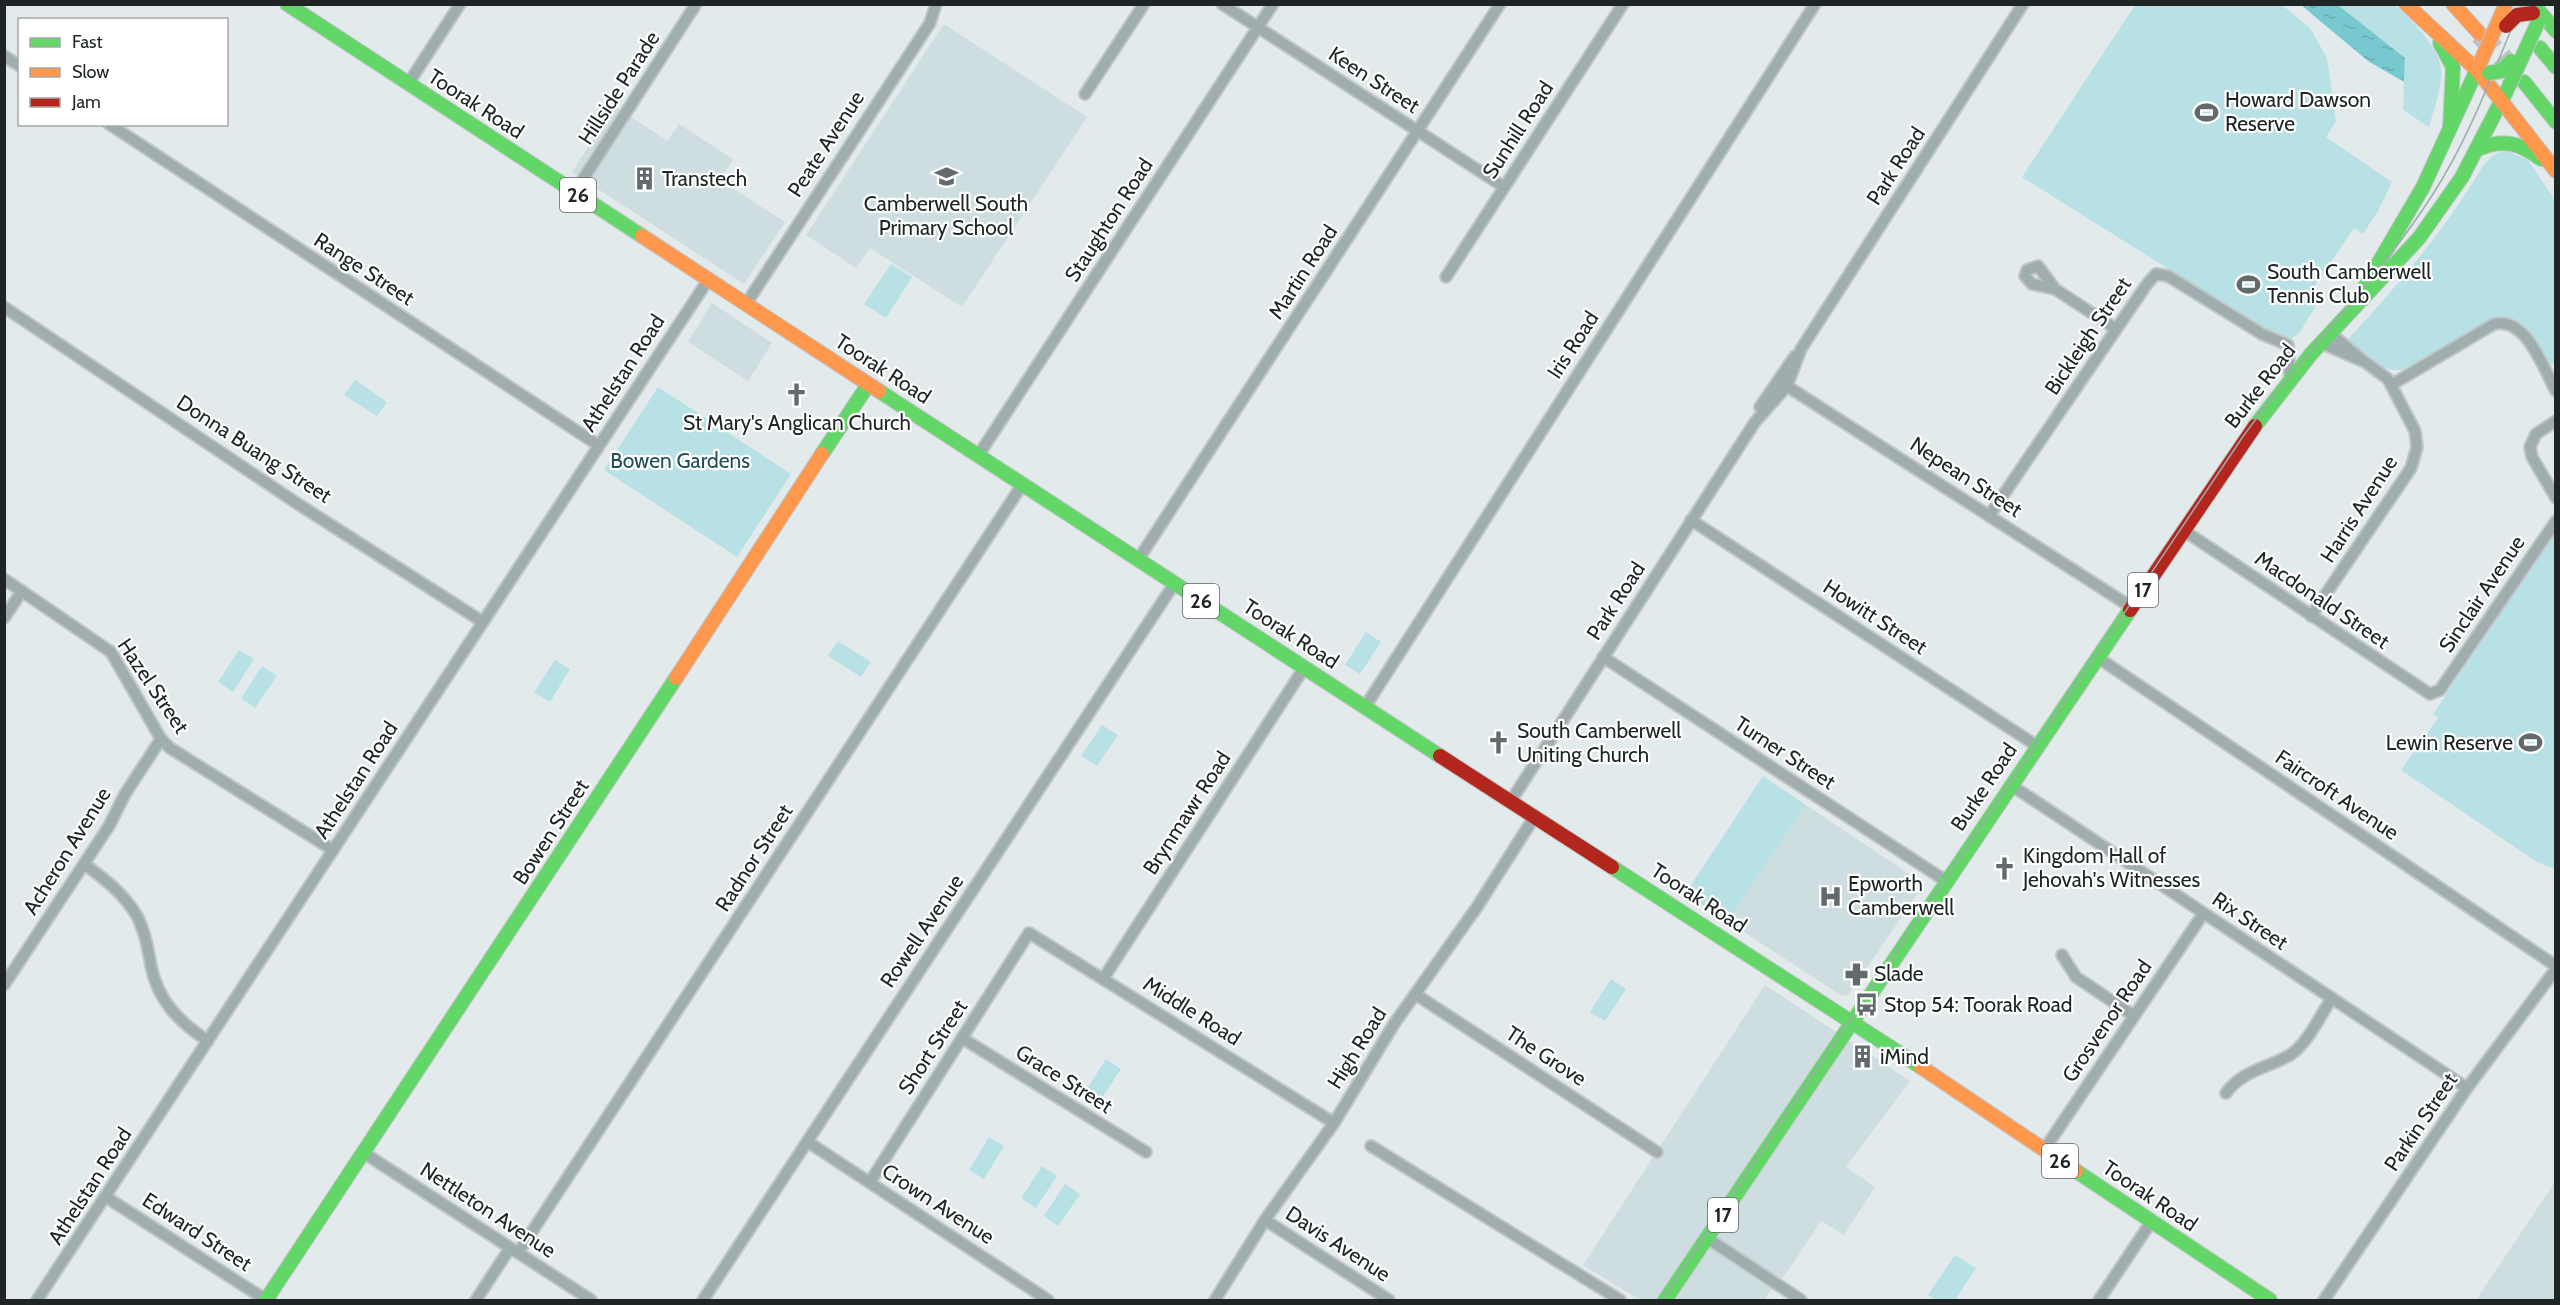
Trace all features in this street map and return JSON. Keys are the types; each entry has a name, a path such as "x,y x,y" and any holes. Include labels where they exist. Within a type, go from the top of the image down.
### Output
{"main road":[{"name":"Toorak Road","path":"287,4 1174,584 1851,1021 2270,1300"},
{"path":"2454,4 2486,36 2514,17 2538,11 2556,32"},
{"name":"Burke Road","path":"2352,308 2414,206 2450,128 2482,69 2486,36 2506,4"},
{"path":"2410,8 2482,69 2556,171"},
{"path":"2410,8 2443,47 2452,63 2450,128"},
{"name":"Burke Road","path":"1665,1300 2244,440 2290,379 2352,308 2408,253 2440,209 2478,149 2533,47 2538,11"},
{"path":"2482,69 2501,71 2533,47 2556,67"},
{"path":"2524,82 2556,122"},
{"path":"2478,149 2495,141 2510,141 2533,152 2556,171"},
{"name":"Bowen Street","path":"266,1300 868,385"}],"street":[{"path":"408,84 460,4"},
{"name":"Hillside Parade","path":"574,193 696,4"},
{"name":"Peate Avenue","path":"746,304 930,23 936,4"},
{"path":"1085,94 1144,4"},
{"name":"Keen Street","path":"1222,4 1504,188"},
{"name":"Staughton Road","path":"978,456 1273,4"},
{"name":"Martin Road","path":"1138,560 1500,4"},
{"name":"Sunhill Road","path":"1446,276 1623,4"},
{"name":"Iris Road","path":"1365,707 1815,4"},
{"name":"Park Road","path":"1511,801 1755,422 1764,400 1783,383 1785,367 1801,350 2020,6"},
{"path":"4,56 18,65"},
{"name":"Range Street","path":"112,126 598,445"},
{"name":"Bickleigh Street","path":"1989,516 2146,284 2159,273 2269,338 2288,345 2290,379"},
{"name":"Athelstan Road","path":"37,1300 708,280"},
{"path":"2055,289 2116,329"},
{"name":"Donna Buang Street","path":"4,307 298,504 483,622"},
{"path":"2391,385 2494,324 2505,323 2520,329 2556,391"},
{"name":"Harris Avenue","path":"2311,616 2414,462 2417,447 2415,431 2391,385 2365,362 2325,338"},
{"name":"Nepean Street","path":"1783,383 2131,607"},
{"path":"2556,421 2536,434 2529,447 2532,457 2556,498"},
{"name":"Radnor Street","path":"476,1300 514,1251 1022,484"},
{"name":"Howitt Street","path":"1691,520 2037,746"},
{"name":"Sinclair Avenue","path":"2440,690 2556,521"},
{"name":"Macdonald Street","path":"2183,530 2421,690 2430,694 2440,690"},
{"name":"Hazel Street","path":"4,579 111,652 161,739 170,748 333,850"},
{"name":"Rowell Avenue","path":"703,1300 1174,584"},
{"path":"4,618 22,591"},
{"name":"Turner Street","path":"1603,657 1946,881"},
{"name":"Faircroft Avenue","path":"2097,657 2556,967"},
{"name":"Brynmawr Road","path":"1103,979 1304,668"},
{"name":"Acheron Avenue","path":"4,985 84,864 161,739"},
{"name":"Rix Street","path":"2011,785 2467,1088"},
{"name":"High Road","path":"1215,1300 1266,1220 1334,1122 1415,994 1477,907 1535,816"},
{"path":"84,864 110,884 130,906 142,928 154,978 163,998 181,1023 208,1041"},
{"name":"Grosvenor Road","path":"2044,1150 2204,914"},
{"name":"Middle Road","path":"1029,933 1334,1122"},
{"name":"Short Street","path":"870,1182 1029,933"},
{"path":"2062,955 2076,977 2134,1016"},
{"name":"Parkin Street","path":"2324,1300 2467,1088 2556,967"},
{"name":"The Grove","path":"1415,994 1657,1152"},
{"path":"2226,1093 2258,1068 2295,1050 2332,998"},
{"name":"Grace Street","path":"962,1038 1146,1152"},
{"name":"Crown Avenue","path":"808,1142 1048,1300"},
{"path":"1371,1146 1620,1300"},
{"name":"Nettleton Avenue","path":"364,1153 591,1300"},
{"name":"Edward Street","path":"106,1197 266,1300"},
{"name":"Davis Avenue","path":"1266,1220 1389,1300"},
{"path":"2099,1300 2151,1222"},
{"path":"1707,1238 1801,1300"}],"shaded area":[{"name":"Camberwell South Primary School","path":"944,24 1087,117 962,307 870,248 856,268 806,235"},
{"path":"615,106 667,141 679,124 733,159 720,180 785,222 744,284 572,172"},
{"path":"712,303 772,343 748,381 688,342"},
{"name":"Epworth Camberwell","path":"1806,805 1924,884 1849,994 1842,996 1727,921"},
{"path":"1765,985 1910,1081 1846,1167 1875,1187 1844,1235 1821,1221 1788,1271 1763,1300 1640,1300 1583,1265"},
{"path":"2555,1182 2555,1300 2476,1300"}],"green space":[{"path":"2281,4 2310,28 2327,58 2336,121 2326,137 2392,182 2378,211 2363,234 2354,228 2312,290 2321,297 2300,332 2288,341 2277,337 2022,177 2135,5"},
{"path":"2338,5 2396,5 2427,38 2441,69 2439,92 2429,127 2403,110 2405,58"},
{"path":"2507,151 2528,160 2555,200 2555,362 2549,367 2528,331 2514,319 2504,317 2494,318 2409,368 2392,370 2375,364 2348,339 2429,245 2486,162 2495,154"},
{"path":"891,264 912,277 886,318 864,304"},
{"path":"355,380 387,402 377,416 344,395"},
{"name":"Bowen Gardens","path":"658,387 791,474 737,557 604,470"},
{"name":"Lewin Reserve","path":"2555,533 2555,869 2537,862 2401,770 2438,718 2433,714"},
{"path":"1366,632 1381,642 1360,674 1345,665"},
{"path":"838,641 871,662 861,677 828,656"},
{"path":"239,650 254,659 233,692 218,682"},
{"path":"555,660 570,669 550,702 534,692"},
{"path":"262,666 277,676 255,708 241,698"},
{"path":"1102,725 1118,735 1097,766 1081,756"},
{"path":"1763,776 1806,805 1727,921 1685,894"},
{"path":"1611,979 1626,989 1605,1021 1590,1012"},
{"path":"1106,1059 1121,1069 1100,1101 1085,1092"},
{"path":"989,1137 1004,1146 984,1179 969,1170"},
{"path":"1042,1166 1057,1176 1036,1208 1021,1198"},
{"path":"1065,1184 1080,1194 1058,1226 1044,1216"},
{"path":"1955,1255 1976,1268 1955,1300 1936,1300 1928,1295"}],"water":[{"path":"2301,5 2338,5 2405,58 2404,82 2368,61"}],"tunnel":[{"path":"2480,34 2520,77"}],"tram line":[{"path":"1662,1300 2242,438 2289,377 2364,288 2433,194 2459,149 2522,4"}],"traffic: fast":[{"path":"287,4 642,236"},
{"path":"2533,4 2556,31"},
{"path":"2509,86 2539,20"},
{"path":"2440,43 2453,67 2450,128"},
{"path":"2540,48 2556,67"},
{"path":"2489,73 2501,71 2511,61"},
{"path":"2365,286 2423,187 2480,63"},
{"path":"2524,82 2556,122"},
{"path":"2255,426 2311,354 2419,238 2462,177 2507,90"},
{"path":"2478,149 2495,144 2511,144 2526,149 2541,159"},
{"path":"822,454 868,385"},
{"path":"879,391 1440,756"},
{"path":"1665,1300 2130,610"},
{"path":"266,1300 676,678"},
{"path":"1612,867 1921,1067"},
{"path":"2076,1171 2270,1300"}],"traffic: slow":[{"path":"2406,4 2477,70 2556,171"},
{"path":"2453,4 2480,34"},
{"path":"2480,63 2506,4"},
{"path":"642,236 879,391"},
{"path":"676,678 822,454"},
{"path":"1921,1067 2076,1171"}],"traffic: jam":[{"path":"2506,26 2517,15 2533,13"},
{"path":"2130,610 2255,426"},
{"path":"1440,756 1612,867"}],"place":[{"name":"Howard Dawson Reserve","path":"2207,112"},
{"name":"Camberwell South Primary School","path":"946,176"},
{"name":"Transtech","path":"644,179"},
{"name":"South Camberwell Tennis Club","path":"2249,284"},
{"name":"St Mary's Anglican Church","path":"797,395"},
{"name":"South Camberwell Uniting Church","path":"1499,743"},
{"name":"Lewin Reserve","path":"2531,743"},
{"name":"Kingdom Hall of Jehovah's Witnesses","path":"2005,868"},
{"name":"Epworth Camberwell","path":"1830,896"},
{"name":"Slade","path":"1856,974"},
{"name":"Stop 54: Toorak Road","path":"1866,1005"},
{"name":"iMind","path":"1862,1057"}]}
